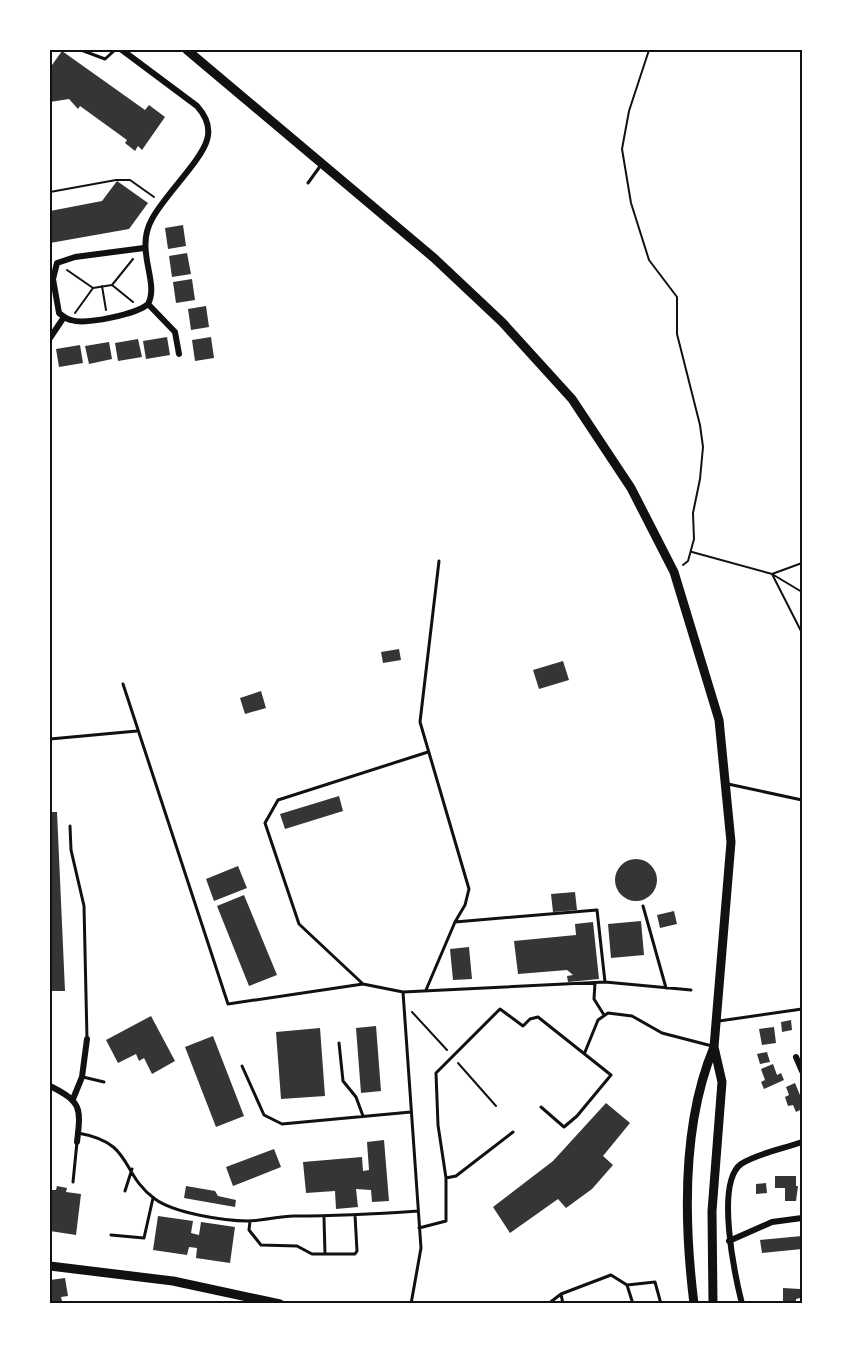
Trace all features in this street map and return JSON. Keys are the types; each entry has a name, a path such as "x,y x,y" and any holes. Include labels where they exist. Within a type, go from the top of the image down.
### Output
{"main road":[{"path":"187,50 434,258 502,322 572,399 631,488 675,572 719,720 727,784 730,842 714,1047 702,1076 688,1189 689,1248 694,1304"},
{"path":"714,1047 722,1082 712,1211 714,1304"},
{"path":"50,1266 173,1281 280,1304"}],"street":[{"path":"122,50 197,106 207,124 207,139 203,148 162,203 147,229 140,248 151,292 145,306"},
{"path":"140,248 75,257 57,263 52,279 59,313 67,318 107,317 145,306"},
{"path":"145,306 175,332 179,354"},
{"path":"50,338 67,318"},
{"path":"73,1098 82,1077 87,1039"},
{"path":"796,1057 802,1071"},
{"path":"50,1086 73,1098 80,1115 77,1142"},
{"path":"742,1304 729,1241 731,1177 741,1165 750,1160 802,1142"},
{"path":"729,1241 772,1222 802,1218"}],"lane":[{"path":"81,50 105,59 115,50"},
{"path":"308,183 322,164"},
{"path":"426,990 455,922 465,905 469,890 420,722 439,561"},
{"path":"123,684 228,1004 363,984 403,992 605,982 691,990"},
{"path":"50,739 137,731"},
{"path":"363,984 299,924 266,824 278,800 428,752"},
{"path":"727,784 802,800"},
{"path":"70,826 70,850 84,906 87,1039"},
{"path":"644,906 666,988"},
{"path":"455,922 597,910 605,982"},
{"path":"595,983 594,999 604,1015"},
{"path":"403,992 419,1228 418,1274 411,1304"},
{"path":"419,1228 446,1221 446,1178 438,1125 436,1073 500,1009 523,1026 530,1019 538,1017 611,1075 577,1116 564,1127 541,1107"},
{"path":"717,1022 802,1009"},
{"path":"584,1053 598,1020 608,1013 632,1016 662,1033 714,1047"},
{"path":"339,1044 343,1081 356,1097 363,1116"},
{"path":"242,1066 264,1115 282,1124 411,1112"},
{"path":"82,1077 104,1082"},
{"path":"446,1178 456,1176 513,1132"},
{"path":"78,1133 92,1135 112,1144 121,1152 153,1198 169,1206 193,1213 250,1221 292,1216 324,1218 418,1211"},
{"path":"73,1182 77,1142"},
{"path":"125,1191 132,1169"},
{"path":"111,1235 144,1238 153,1198"},
{"path":"250,1221 249,1230 261,1245 297,1246 312,1254 355,1254 357,1251 355,1215"},
{"path":"324,1218 325,1254"},
{"path":"548,1304 561,1294 611,1275 627,1285 655,1282 661,1304"},
{"path":"627,1285 633,1304"},
{"path":"561,1294 563,1304"}],"path":[{"path":"649,50 629,111 622,149 631,203 650,260 677,297 677,334 703,447 700,479 693,513 692,552 682,566"},
{"path":"50,192 116,180 130,180 162,203"},
{"path":"112,285 140,248"},
{"path":"57,263 93,288"},
{"path":"67,318 93,288 102,286 112,285 145,306"},
{"path":"102,286 107,317"},
{"path":"692,552 772,574 802,592"},
{"path":"772,574 802,563"},
{"path":"772,574 802,633"}],"building":[{"path":"62,51 145,110 149,105 165,117 142,150 138,146 135,151 125,143 127,140 80,106 78,109 69,99 50,102 50,63 52,65"},
{"path":"117,181 148,203 129,229 50,243 50,211 102,201"},
{"path":"183,225 186,246 168,249 165,228"},
{"path":"187,253 191,274 172,277 169,256"},
{"path":"192,279 195,300 176,303 173,282"},
{"path":"206,306 209,327 191,330 188,309"},
{"path":"167,337 170,355 146,359 143,341"},
{"path":"211,337 214,358 195,361 192,340"},
{"path":"138,339 142,357 118,361 115,343"},
{"path":"109,342 112,359 89,364 85,346"},
{"path":"80,345 83,363 59,367 56,349"},
{"path":"399,649 401,660 383,663 381,652"},
{"path":"563,661 569,680 539,689 533,670"},
{"path":"261,691 266,708 245,714 240,698"},
{"path":"339,796 343,811 285,829 280,814"},
{"path":"50,812 57,812 65,991 50,991"},
{"path":"636,859 651,865 657,880 651,895 636,901 621,895 615,880 621,865"},
{"path":"238,866 247,888 214,901 206,879"},
{"path":"575,892 577,910 553,912 551,894"},
{"path":"244,895 277,975 249,986 217,906"},
{"path":"674,911 677,924 660,928 657,915"},
{"path":"641,921 644,955 611,958 608,924"},
{"path":"593,922 599,979 568,982 567,976 573,975 567,970 518,974 514,941 576,935 575,924"},
{"path":"469,947 472,979 453,980 450,949"},
{"path":"151,1016 175,1061 152,1074 144,1058 139,1061 136,1054 118,1063 106,1040"},
{"path":"791,1020 792,1030 782,1032 781,1022"},
{"path":"376,1026 381,1091 361,1093 356,1028"},
{"path":"774,1027 776,1043 762,1045 759,1029"},
{"path":"320,1028 325,1096 281,1099 276,1032"},
{"path":"213,1036 244,1116 216,1127 185,1047"},
{"path":"767,1052 770,1062 760,1064 757,1054"},
{"path":"773,1064 777,1075 781,1073 784,1080 764,1089 761,1082 765,1080 761,1069"},
{"path":"795,1083 802,1100 802,1109 796,1112 793,1105 788,1106 785,1097 789,1095 786,1087"},
{"path":"606,1103 630,1123 603,1156 613,1165 592,1189 566,1208 558,1199 510,1233 493,1207 553,1161"},
{"path":"384,1140 389,1201 372,1202 371,1190 356,1189 358,1207 336,1209 335,1191 306,1193 303,1162 362,1157 363,1171 369,1170 367,1142"},
{"path":"274,1149 281,1167 233,1186 226,1167"},
{"path":"775,1176 796,1176 796,1186 798,1186 796,1201 785,1201 785,1188 775,1188"},
{"path":"766,1183 767,1193 756,1194 756,1184"},
{"path":"57,1186 67,1188 66,1192 81,1194 76,1235 50,1231 50,1190 56,1190"},
{"path":"186,1186 215,1191 218,1196 236,1200 235,1207 184,1198"},
{"path":"158,1216 193,1221 191,1233 199,1235 201,1222 235,1227 230,1263 196,1258 197,1248 189,1247 187,1255 153,1250"},
{"path":"802,1236 802,1249 762,1253 760,1240"},
{"path":"65,1278 68,1296 61,1297 62,1301 50,1303 50,1280"},
{"path":"783,1288 800,1289 800,1298 796,1299 796,1304 783,1304"}]}
